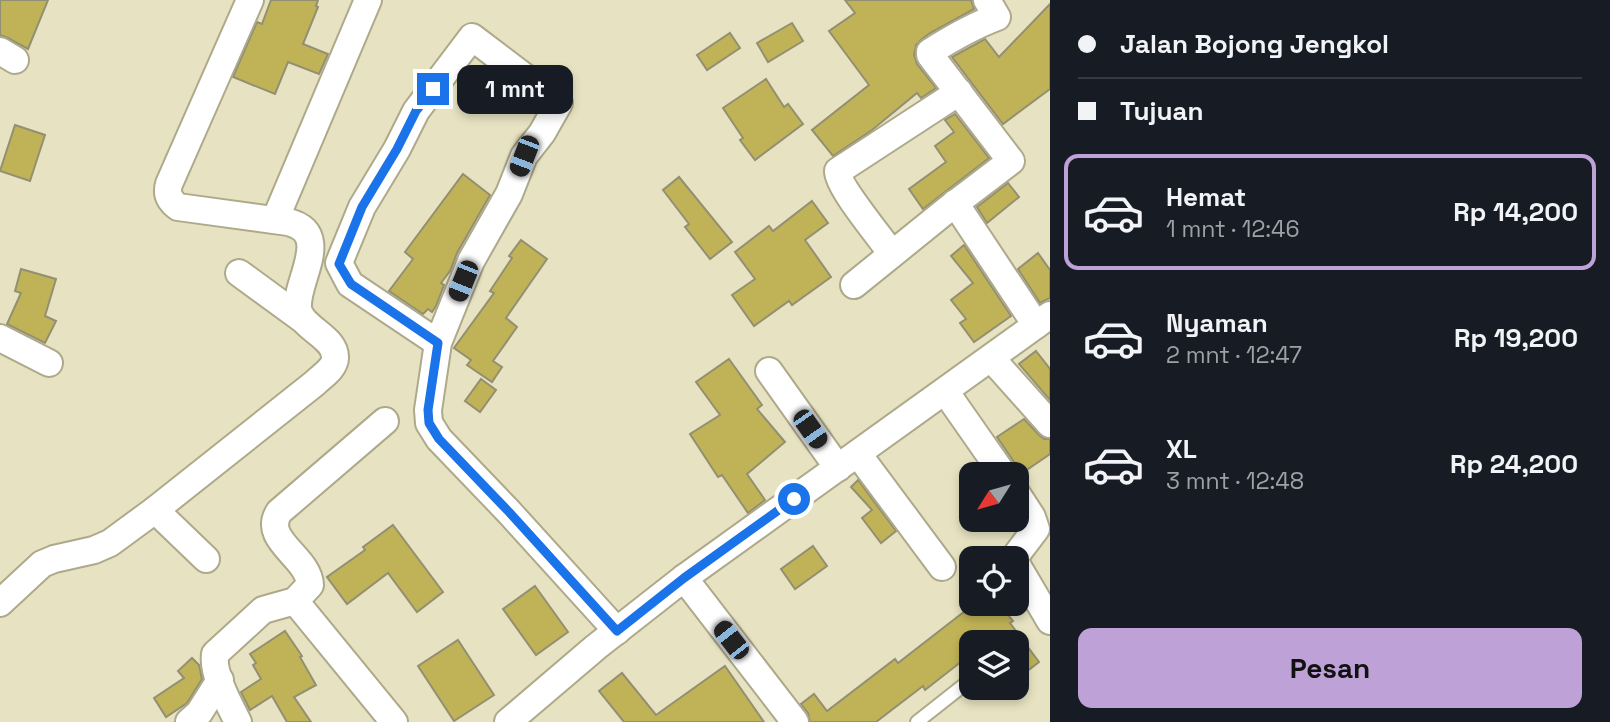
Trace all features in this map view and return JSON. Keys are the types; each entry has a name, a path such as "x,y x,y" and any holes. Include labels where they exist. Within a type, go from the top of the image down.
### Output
{"street":[{"path":"250,0 167,190 170,200 178,207 275,220 297,224 303,228 308,236 311,252 298,303 302,319"},
{"path":"275,220 368,0"},
{"path":"854,285 1011,161 930,55 930,52 953,37 997,17 987,0"},
{"path":"438,343 351,284 339,264 362,207 416,111 472,37 559,103 542,134 524,156 509,194 471,261 438,343 428,410 429,423 439,439 617,631"},
{"path":"892,254 846,191 838,177 838,171 959,92"},
{"path":"508,722 684,578 1043,320 955,204"},
{"path":"0,603 42,564 110,543 155,510 328,370 334,362 335,356 331,347 302,319 239,273"},
{"path":"0,338 49,363"},
{"path":"991,358 1050,424"},
{"path":"769,371 942,567"},
{"path":"945,391 995,462"},
{"path":"238,722 214,663 215,654 263,610 295,601 310,585 304,566 277,536 275,518 385,421"},
{"path":"155,510 206,559"},
{"path":"1023,546 1036,529 1029,514"},
{"path":"684,578 795,722"},
{"path":"1029,585 1050,621"},
{"path":"295,601 394,722"},
{"path":"189,722 200,713 220,680"}],"lane":[{"path":"917,722 959,689"}],"building":[{"path":"0,0 48,0 28,49 0,35"},
{"path":"271,0 318,0 318,7 303,44 328,54 319,74 288,62 275,94 233,77 257,22 262,24"},
{"path":"845,0 971,0 974,9 930,33 916,45 914,55 917,64 936,88 921,98 917,93 872,130 833,156 812,130 869,85 829,31 855,13"},
{"path":"1050,4 1050,89 1003,124 952,57 985,39 999,57"},
{"path":"792,23 803,41 768,62 757,43"},
{"path":"730,33 740,48 707,70 697,55"},
{"path":"766,79 784,107 788,104 803,124 755,160 740,140 743,138 723,108"},
{"path":"955,114 989,158 923,209 909,189 946,162 935,146 954,132 945,120"},
{"path":"15,125 45,135 30,181 0,171"},
{"path":"463,174 490,195 441,283 444,285 436,306 432,312 428,309 423,314 389,291 413,259 405,252"},
{"path":"679,177 732,242 710,259 685,227 689,224 663,190"},
{"path":"1008,183 1019,197 987,223 977,207"},
{"path":"812,201 828,223 805,240 831,277 792,305 789,301 754,326 732,295 755,279 735,252 769,226 773,231"},
{"path":"521,240 547,259 506,318 517,327 493,361 502,367 492,382 467,365 471,360 454,348 494,293 490,291"},
{"path":"964,245 1011,316 974,342 960,323 966,319 951,300 973,283 951,256"},
{"path":"1038,253 1050,270 1050,298 1040,303 1018,269"},
{"path":"21,269 56,279 45,316 56,321 45,343 7,324 21,293 15,291"},
{"path":"1036,351 1050,369 1050,400 1019,364"},
{"path":"729,359 762,405 757,409 785,442 747,474 765,500 748,513 722,475 718,477 690,434 720,415 696,382"},
{"path":"481,379 496,390 480,412 465,401"},
{"path":"1024,419 1044,439 1050,439 1050,454 1029,468 1029,462 1014,462 997,437"},
{"path":"858,480 896,531 881,543 862,518 872,510 851,487"},
{"path":"393,525 443,592 417,612 388,573 347,604 327,577 365,550 363,547"},
{"path":"813,546 827,566 795,589 781,569"},
{"path":"535,586 568,632 536,655 503,609"},
{"path":"959,616 1009,616 1013,621 1010,623 1015,630 959,630 959,663 925,690 923,686 876,722 810,722 808,713 801,704 814,694 827,711 895,659 898,663"},
{"path":"285,631 302,656 300,657 316,685 294,697 311,722 287,722 272,696 250,710 241,692 261,679 250,654"},
{"path":"458,640 494,695 454,721 418,666"},
{"path":"1029,649 1039,662 1029,670"},
{"path":"192,658 199,665 202,679 187,703 166,717 154,698 184,678 178,671"},
{"path":"725,666 764,722 624,722 599,691 622,673 656,715"}],"route":[{"path":"433,89 416,111 362,207 339,264 351,284 438,343 428,410 429,423 439,439 617,631 684,578 794,499"}]}
